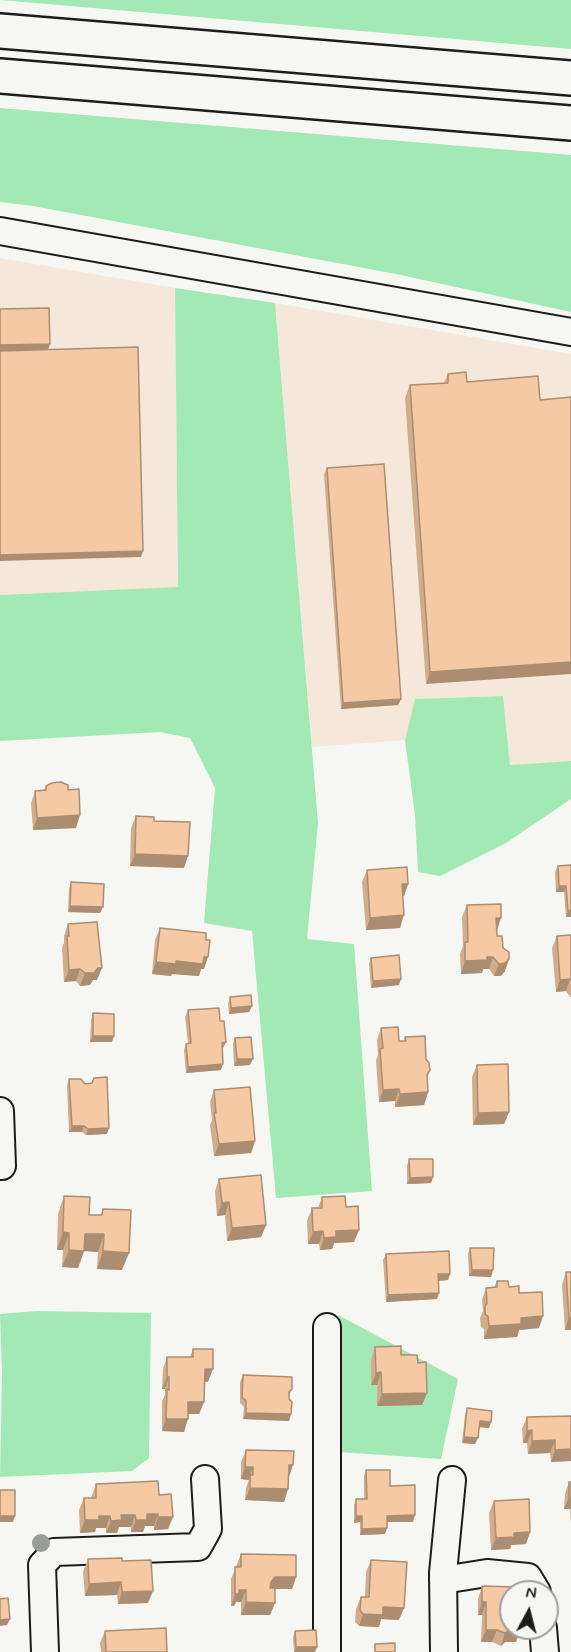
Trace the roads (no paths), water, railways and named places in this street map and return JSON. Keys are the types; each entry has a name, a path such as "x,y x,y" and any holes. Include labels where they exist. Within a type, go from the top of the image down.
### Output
{"highway":[{"path":"0,31 571,78"},
{"path":"0,76 571,123"}],"street":[{"path":"0,231 571,332"},
{"path":"0,1111 2,1166 0,1166"},
{"path":"327,1327 327,1652"},
{"path":"45,1652 42,1565 54,1552 198,1546 208,1529 205,1479"},
{"path":"444,1652 443,1580 452,1480"},
{"path":"443,1580 487,1572 528,1577 530,1580"}]}
